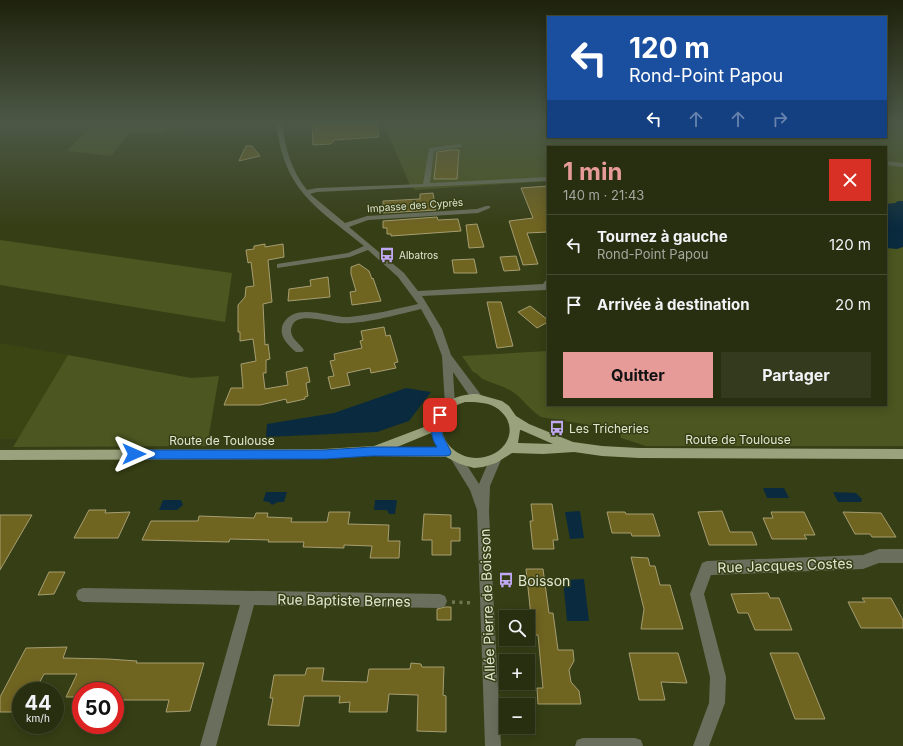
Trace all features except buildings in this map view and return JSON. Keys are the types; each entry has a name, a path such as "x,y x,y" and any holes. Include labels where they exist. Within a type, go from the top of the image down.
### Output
{"main road":[{"path":"477,398 492,401 505,408 513,419 516,434 510,448 495,460 476,464 457,459 446,452 438,440 436,427 440,415 450,405 462,399 477,398"},
{"name":"Route de Toulouse","path":"513,419 525,427 574,447"},
{"name":"Route de Toulouse","path":"372,451 436,427"},
{"name":"Route de Toulouse","path":"510,448 543,449 574,447 602,451 639,452 903,454"},
{"name":"Route de Toulouse","path":"0,455 324,454 372,451 446,452"}],"street":[{"path":"285,157 291,174 313,202 344,226 401,275 424,305 437,329 447,356 477,398"},
{"path":"426,185 430,157"},
{"path":"887,163 903,165"},
{"path":"305,193 327,189 340,190 547,179"},
{"name":"Impasse des Cyprès","path":"344,226 367,218 478,211 488,207"},
{"path":"280,266 350,254 368,247"},
{"path":"416,294 546,286 547,284"},
{"path":"299,350 287,338 286,329 288,322 295,317 311,315 346,320 392,313 424,305"},
{"path":"447,356 450,405"},
{"name":"Allée Pierre de Boisson","path":"457,459 475,488 483,512"},
{"name":"Allée Pierre de Boisson","path":"493,746 483,512 484,486 495,460"},
{"name":"Rue Jacques Costes","path":"702,746 717,703 718,677 697,594 707,568 863,562 879,556 903,556"},
{"name":"Rue Baptiste Bernes","path":"83,596 440,601"},
{"path":"208,746 248,598"},
{"path":"583,746 635,746"}],"path":[{"path":"440,601 487,604"}],"shaded area":[{"path":"398,157 547,157 547,181 415,190 409,183"},
{"path":"887,157 903,157 903,446 646,446 621,438 619,430 541,417 513,392 483,379 473,372 462,356 547,351 547,406 887,406"},
{"path":"0,240 232,273 225,322 0,285"},
{"path":"0,343 68,355 18,439 0,439"},
{"path":"68,355 191,378 219,376 207,446 13,447"}],"water":[{"path":"898,201 903,201 903,247 897,249 887,248 887,204"},
{"path":"406,388 431,392 409,421 377,432 266,437 267,424 334,413"},
{"path":"763,488 784,488 789,498 767,498"},
{"path":"266,492 287,492 284,502 278,502 272,505 269,502 263,501"},
{"path":"833,492 856,493 862,499 861,502 838,502"},
{"path":"163,500 181,500 183,505 177,510 159,510"},
{"path":"375,500 397,500 395,514 389,514 387,510 374,510"},
{"path":"580,511 584,538 570,539 565,512"},
{"path":"584,579 589,621 567,621 563,580"}],"place":[{"name":"Albatros","path":"387,255"},
{"name":"Les Tricheries","path":"557,428"},
{"name":"Boisson","path":"506,580"}],"route":[{"path":"134,454 324,454 372,451 446,452 438,440 436,427 440,415"}]}
